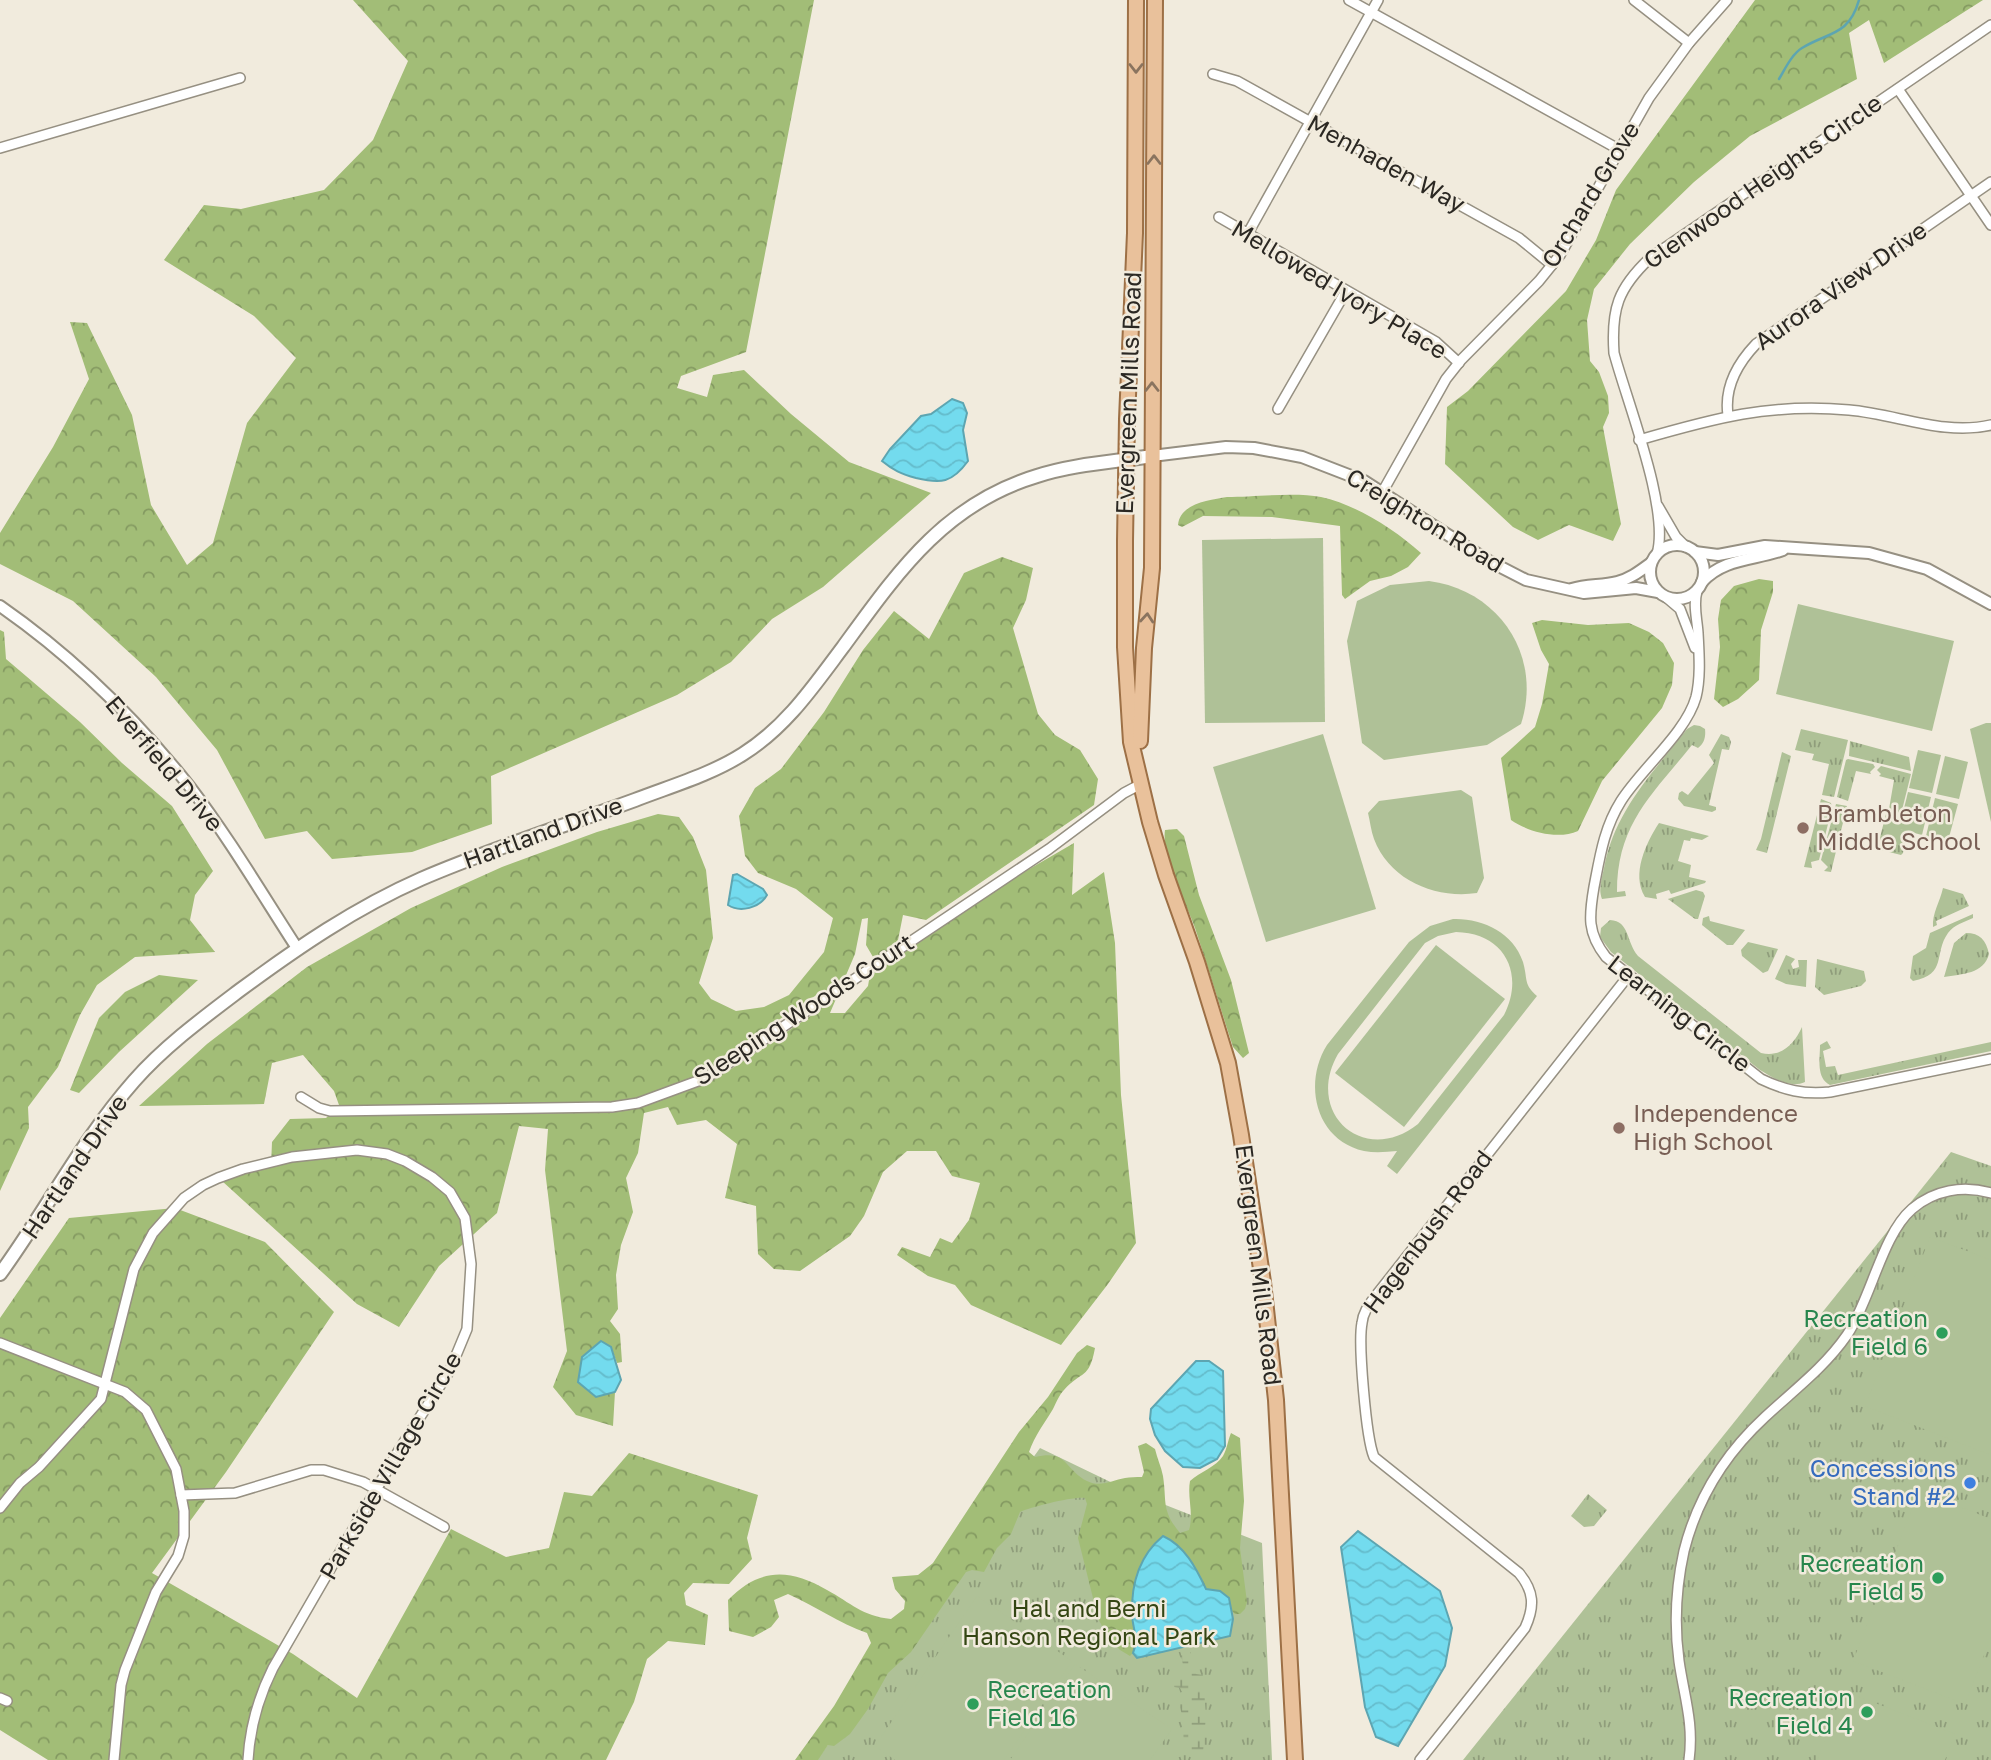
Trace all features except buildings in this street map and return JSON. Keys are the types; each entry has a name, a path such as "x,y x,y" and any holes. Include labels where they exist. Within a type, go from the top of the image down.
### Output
{"main road":[{"name":"Evergreen Mills Road","path":"1136,0 1135,233 1127,460 1125,647 1131,742 1166,875 1197,962 1228,1063 1243,1149 1263,1282 1276,1400 1295,1760"},
{"name":"Evergreen Mills Road","path":"1141,784 1142,693 1152,568 1155,0"},
{"name":"Hartland Drive","path":"0,1274 88,1143 134,1082 161,1052 198,1021 297,948 358,911 421,879 693,778 743,754 786,720 897,573 927,540 954,518 980,500 1040,474 1152,456"},
{"path":"1127,460 1133,466 1135,477 1133,638 1142,693"}],"street":[{"path":"1349,0 1620,150"},
{"path":"1247,235 1378,0"},
{"path":"1634,0 1689,43"},
{"name":"Orchard Grove","path":"1383,491 1435,396 1459,363 1552,265 1580,224 1649,98 1689,43 1727,0"},
{"name":"Glenwood Heights Circle","path":"1654,558 1660,539 1658,506 1614,353 1616,306 1628,281 1650,258 1991,25"},
{"name":"Menhaden Way","path":"1213,74 1237,81 1520,238 1552,265"},
{"path":"0,148 240,78"},
{"path":"1898,89 1991,225"},
{"name":"Aurora View Drive","path":"1728,415 1726,404 1730,383 1741,362 1756,344 1991,182"},
{"name":"Mellowed Ivory Place","path":"1219,217 1436,342 1459,363"},
{"path":"1278,409 1346,291"},
{"path":"1639,440 1728,415 1782,408 1818,408 1889,416 1956,430 1991,425"},
{"name":"Creighton Road","path":"1152,456 1195,449 1254,448 1323,463 1383,491 1507,571 1540,584 1584,593 1636,588 1683,598 1720,567 1786,549"},
{"name":"Glenwood Heights Circle","path":"1658,506 1676,537 1691,549"},
{"name":"Creighton Road","path":"1572,589 1584,585 1618,582 1633,576 1670,546 1717,555 1765,546 1845,550 1899,560 1927,569 1991,604"},
{"path":"1691,549 1703,566 1700,586"},
{"path":"1654,558 1650,579 1663,595"},
{"name":"Learning Circle","path":"1700,586 1695,612 1699,660 1696,697 1690,712 1621,800 1602,842 1592,900 1590,925 1594,941 1606,957 1761,1079 1786,1090 1807,1094 1830,1092 1991,1059"},
{"name":"Learning Circle","path":"1663,595 1680,609 1699,660"},
{"name":"Everfield Drive","path":"0,606 74,665 105,693 154,745 221,831 297,948"},
{"name":"Sleeping Woods Court","path":"301,1097 330,1111 564,1110 638,1103 686,1085 723,1067 1049,849 1124,793 1141,784"},
{"name":"Hagenbush Road","path":"1420,1760 1525,1628 1531,1615 1532,1592 1519,1573 1374,1457 1369,1438 1361,1338 1363,1316 1482,1158 1629,975"},
{"name":"Parkside Village Circle","path":"106,1385 134,1269 153,1233 184,1198 218,1178 292,1157 357,1150 387,1154 432,1177 450,1192 465,1218 470,1249 470,1312 463,1342 450,1370 376,1489 259,1696 250,1734 248,1760"},
{"path":"1689,1760 1692,1736 1677,1646 1677,1599 1680,1572 1691,1527 1710,1485 1744,1439 1821,1368 1846,1336 1863,1307 1890,1239 1901,1219 1921,1201 1943,1192 1967,1189 1991,1193"},
{"path":"0,1343 125,1392 146,1410 176,1469 184,1536 178,1556 156,1592 125,1670 121,1685 114,1760"},
{"path":"0,1508 20,1483 39,1468 101,1399 106,1385"},
{"path":"181,1495 234,1493 311,1470 324,1470 357,1479 444,1527"}],"green space":[{"path":"353,0 814,0 746,352 681,376 677,388 707,397 713,375 744,370 791,414 849,462 931,493 823,587 772,619 731,662 677,695 491,776 492,824 412,852 332,859 307,831 265,839 217,750 156,677 73,601 0,564 0,533 53,447 89,379 70,322 87,323 132,415 151,505 187,565 213,543 247,423 296,358 254,316 164,260 204,205 241,209 324,190 373,140 408,61"},
{"path":"1755,0 1983,0 1884,63 1869,20 1849,33 1857,79 1750,136 1694,182 1630,244 1594,289 1587,320 1590,361 1599,372 1608,396 1609,413 1603,427 1621,524 1613,541 1569,525 1538,540 1513,527 1445,464 1447,407 1468,391 1566,291 1596,240 1616,190"},
{"path":"1299,495 1335,501 1374,519 1421,553 1408,567 1391,576 1370,581 1345,599 1342,595 1340,526 1272,517 1203,516 1182,527 1178,525 1184,512 1190,507 1227,497"},
{"path":"1323,538 1325,722 1205,723 1202,540"},
{"path":"1002,557 1033,568 1026,600 1013,628 1038,714 1055,735 1080,750 1098,779 1094,805 926,920 903,915 898,940 903,951 1014,878 1074,843 1072,895 1104,872 1115,943 1121,1095 1136,1243 1061,1345 971,1305 955,1285 928,1276 897,1255 902,1247 930,1257 940,1238 952,1243 969,1220 980,1183 952,1176 936,1151 907,1151 883,1172 864,1216 850,1236 800,1271 774,1269 758,1254 756,1206 725,1198 737,1144 706,1120 677,1125 668,1107 644,1113 638,1153 626,1178 633,1212 621,1245 616,1275 618,1309 610,1321 620,1334 622,1362 617,1363 611,1347 582,1357 578,1382 596,1397 615,1392 613,1426 576,1415 553,1387 567,1351 545,1170 548,1129 519,1126 497,1213 439,1266 399,1327 357,1304 222,1181 271,1166 272,1142 290,1119 326,1118 339,1105 334,1091 303,1055 272,1063 264,1104 139,1106 207,1044 307,967 411,908 502,867 597,832 658,814 679,817 693,837 706,870 713,938 699,983 711,999 736,1011 764,1007 789,995 824,952 833,918 796,889 758,873 745,856 739,816 755,788 781,769 824,712 863,650 894,611 929,639 964,573","holes":["868,918 866,945 873,957 868,986 845,1013 830,1013 855,954 862,919","818,994 812,1015 728,1071 713,1063"]},
{"path":"1759,579 1773,581 1773,592 1761,630 1759,680 1738,699 1723,707 1714,699 1720,647 1718,619 1721,600 1734,586"},
{"path":"1429,581 1454,587 1476,598 1495,612 1509,630 1520,651 1526,674 1526,699 1521,724 1487,745 1384,760 1362,743 1347,641 1357,601 1390,585"},
{"path":"1798,604 1954,641 1932,731 1776,694"},
{"path":"1542,620 1588,625 1629,623 1649,632 1663,643 1674,663 1672,685 1662,708 1602,781 1578,831 1561,835 1534,831 1511,820 1501,758 1535,727 1542,704 1549,664 1532,623"},
{"path":"0,630 4,632 6,659 172,806 213,871 195,895 190,920 215,952 135,957 97,985 80,1015 58,1067 28,1107 29,1128 0,1191"},
{"path":"1991,723 1991,822 1970,729"},
{"path":"1694,725 1705,729 1703,742 1698,748 1692,745 1651,796 1630,829 1623,847 1617,892 1625,891 1626,896 1602,899 1600,891 1609,847 1626,810 1687,729"},
{"path":"1801,729 1848,740 1834,797 1822,795 1829,764 1812,760 1814,754 1795,750"},
{"path":"1323,734 1376,909 1266,942 1213,767"},
{"path":"1721,734 1729,737 1731,742 1729,750 1722,749 1709,805 1716,807 1716,810 1712,812 1684,806 1678,799 1679,793 1682,791 1688,795 1714,763 1709,755"},
{"path":"1850,741 1909,757 1911,771 1849,756"},
{"path":"1918,750 1941,755 1932,793 1909,788"},
{"path":"1782,752 1791,756 1767,853 1756,850"},
{"path":"1945,756 1968,762 1959,799 1936,794"},
{"path":"1848,759 1873,764 1875,767 1871,774 1856,771 1848,801 1837,797"},
{"path":"1881,766 1911,774 1901,814 1889,809 1894,780 1879,776 1881,774 1877,770"},
{"path":"1461,790 1472,797 1484,878 1477,893 1431,890 1403,876 1381,854 1373,836 1368,813 1379,801"},
{"path":"1908,792 1931,797 1922,835 1899,829"},
{"path":"1935,798 1958,804 1948,841 1926,836"},
{"path":"1821,799 1831,803 1832,808 1819,860 1811,862 1812,868 1804,867"},
{"path":"1836,804 1847,806 1831,872 1824,871 1828,867 1821,860"},
{"path":"1886,814 1902,817 1900,829 1908,831 1901,855 1877,849"},
{"path":"1659,823 1709,836 1702,840 1684,840 1678,861 1691,865 1689,877 1706,881 1705,883 1671,894 1669,890 1656,894 1657,899 1645,897 1639,879 1645,849"},
{"path":"1177,829 1184,836 1199,895 1231,980 1249,1053 1243,1058 1233,1047 1195,928 1170,865 1165,830"},
{"path":"1943,888 1963,894 1969,906 1936,921 1937,925 1933,927 1935,912"},
{"path":"1696,890 1703,892 1705,896 1698,919 1668,899"},
{"path":"1973,914 1973,918 1948,933 1936,968 1924,978 1913,981 1910,978 1913,956 1926,948 1930,933"},
{"path":"1709,916 1710,921 1745,930 1733,945 1727,945 1702,925 1703,918"},
{"path":"1453,919 1464,919 1495,929 1512,942 1518,951 1528,984 1537,996 1397,1174 1387,1166 1397,1151 1364,1151 1347,1145 1324,1123 1315,1092 1316,1076 1327,1045 1409,942 1430,926","holes":["1456,932 1473,934 1498,948 1511,971 1510,1000 1504,1015 1418,1124 1398,1136 1378,1140 1360,1136 1345,1127 1334,1113 1329,1096 1329,1076 1338,1054 1425,943 1438,936"]},
{"path":"1610,920 1621,924 1638,956 1761,1053 1776,1053 1787,1048 1802,1027 1805,1082 1788,1083 1760,1070 1611,952 1600,937 1601,928"},
{"path":"1966,933 1975,934 1984,941 1989,954 1986,961 1971,972 1944,977 1954,943"},
{"path":"1748,942 1778,949 1768,971 1763,973 1742,956 1741,950"},
{"path":"1436,945 1505,999 1404,1127 1335,1073"},
{"path":"1786,955 1795,959 1791,964 1793,969 1799,967 1798,960 1807,960 1806,987 1775,979"},
{"path":"1817,959 1864,971 1866,981 1861,986 1824,995 1815,987"},
{"path":"159,975 198,980 119,1052 79,1093 70,1090 99,1018 125,992"},
{"path":"1827,1041 1831,1048 1823,1051 1826,1067 1835,1066 1838,1075 1991,1042 1991,1051 1830,1085 1823,1078 1820,1068 1820,1045"},
{"path":"1951,1152 1991,1166 1991,1760 1463,1760"},
{"path":"175,1208 265,1242 334,1312 226,1472 152,1573 293,1654 357,1698 451,1529 506,1557 549,1548 564,1492 592,1496 629,1453 758,1495 747,1538 752,1559 729,1584 693,1583 684,1593 686,1605 708,1615 705,1645 668,1641 647,1659 634,1702 606,1760 48,1760 0,1730 0,1318 69,1218"},
{"name":"Recreation Field 6","path":"1930,1237 1991,1260 1991,1455 1865,1406"},
{"path":"1087,1345 1095,1348 1090,1365 1084,1374 1061,1394 1029,1452 1035,1457 1046,1455 1060,1458 1087,1481 1102,1484 1142,1477 1144,1472 1138,1446 1146,1443 1155,1449 1163,1476 1167,1512 1180,1533 1189,1530 1190,1481 1220,1460 1231,1433 1240,1438 1244,1501 1240,1548 1247,1602 1245,1609 1240,1614 1235,1614 1231,1610 1229,1598 1206,1589 1198,1572 1132,1618 1137,1643 1130,1656 1107,1636 1098,1618 1078,1538 1087,1504 1085,1498 1062,1500 1020,1512 1011,1534 997,1548 984,1572 966,1572 911,1652 888,1673 850,1734 834,1746 828,1745 818,1760 795,1760 834,1706 871,1643 867,1633 788,1594 774,1600 779,1617 771,1627 753,1637 729,1631 728,1600 751,1582 763,1577 787,1575 813,1583 864,1612 891,1619 904,1609 905,1601 895,1589 892,1577 918,1575 933,1563 1019,1432 1048,1397 1077,1353"},
{"name":"Hal and Berni Hanson Regional Park","path":"1040,1448 1125,1489 1262,1543 1272,1760 817,1760"},
{"name":"Recreation Field 5","path":"1919,1491 1991,1519 1991,1637 1965,1704 1853,1661"},
{"path":"1588,1494 1607,1510 1594,1526 1584,1527 1571,1516"},
{"name":"Recreation Field 16","path":"977,1596 1072,1661 1004,1760 895,1760 875,1746"},
{"path":"1189,1647 1196,1674 1203,1675 1199,1688 1204,1690 1206,1716 1203,1752 1198,1758 1184,1754 1182,1719 1177,1700 1182,1692 1180,1688 1174,1687 1177,1680 1175,1669 1183,1665 1180,1649"},
{"path":"1075,1664 1172,1729 1150,1760 1010,1760"},
{"name":"Recreation Field 4","path":"1844,1691 1955,1734 1945,1760 1817,1760"}],"water":[{"path":"952,399 963,403 967,413 963,430 968,461 957,474 945,480 925,480 902,473 882,461 921,416 931,414"},
{"path":"737,874 763,889 767,895 760,903 744,909 728,905 733,875"},
{"path":"601,1341 611,1347 621,1380 615,1392 596,1397 578,1382 582,1357"},
{"path":"1196,1361 1209,1361 1223,1371 1225,1446 1217,1459 1200,1468 1183,1467 1165,1451 1155,1435 1150,1419 1151,1409"},
{"path":"1358,1531 1440,1591 1452,1628 1445,1666 1398,1746 1376,1737 1365,1707 1341,1547"},
{"path":"1163,1536 1184,1552 1206,1589 1220,1591 1229,1598 1233,1619 1230,1636 1137,1658 1133,1653 1136,1639 1132,1615 1135,1582 1142,1562"}],"waterway":[{"path":"1779,79 1798,51 1843,27 1855,12 1859,0"}],"place":[{"name":"Brambleton Middle School","path":"1803,828"},
{"name":"Independence High School","path":"1619,1128"},
{"name":"Recreation Field 6","path":"1942,1333"},
{"name":"Concessions Stand #2","path":"1970,1483"},
{"name":"Recreation Field 5","path":"1938,1578"},
{"name":"Recreation Field 16","path":"973,1704"},
{"name":"Recreation Field 4","path":"1867,1712"}]}
